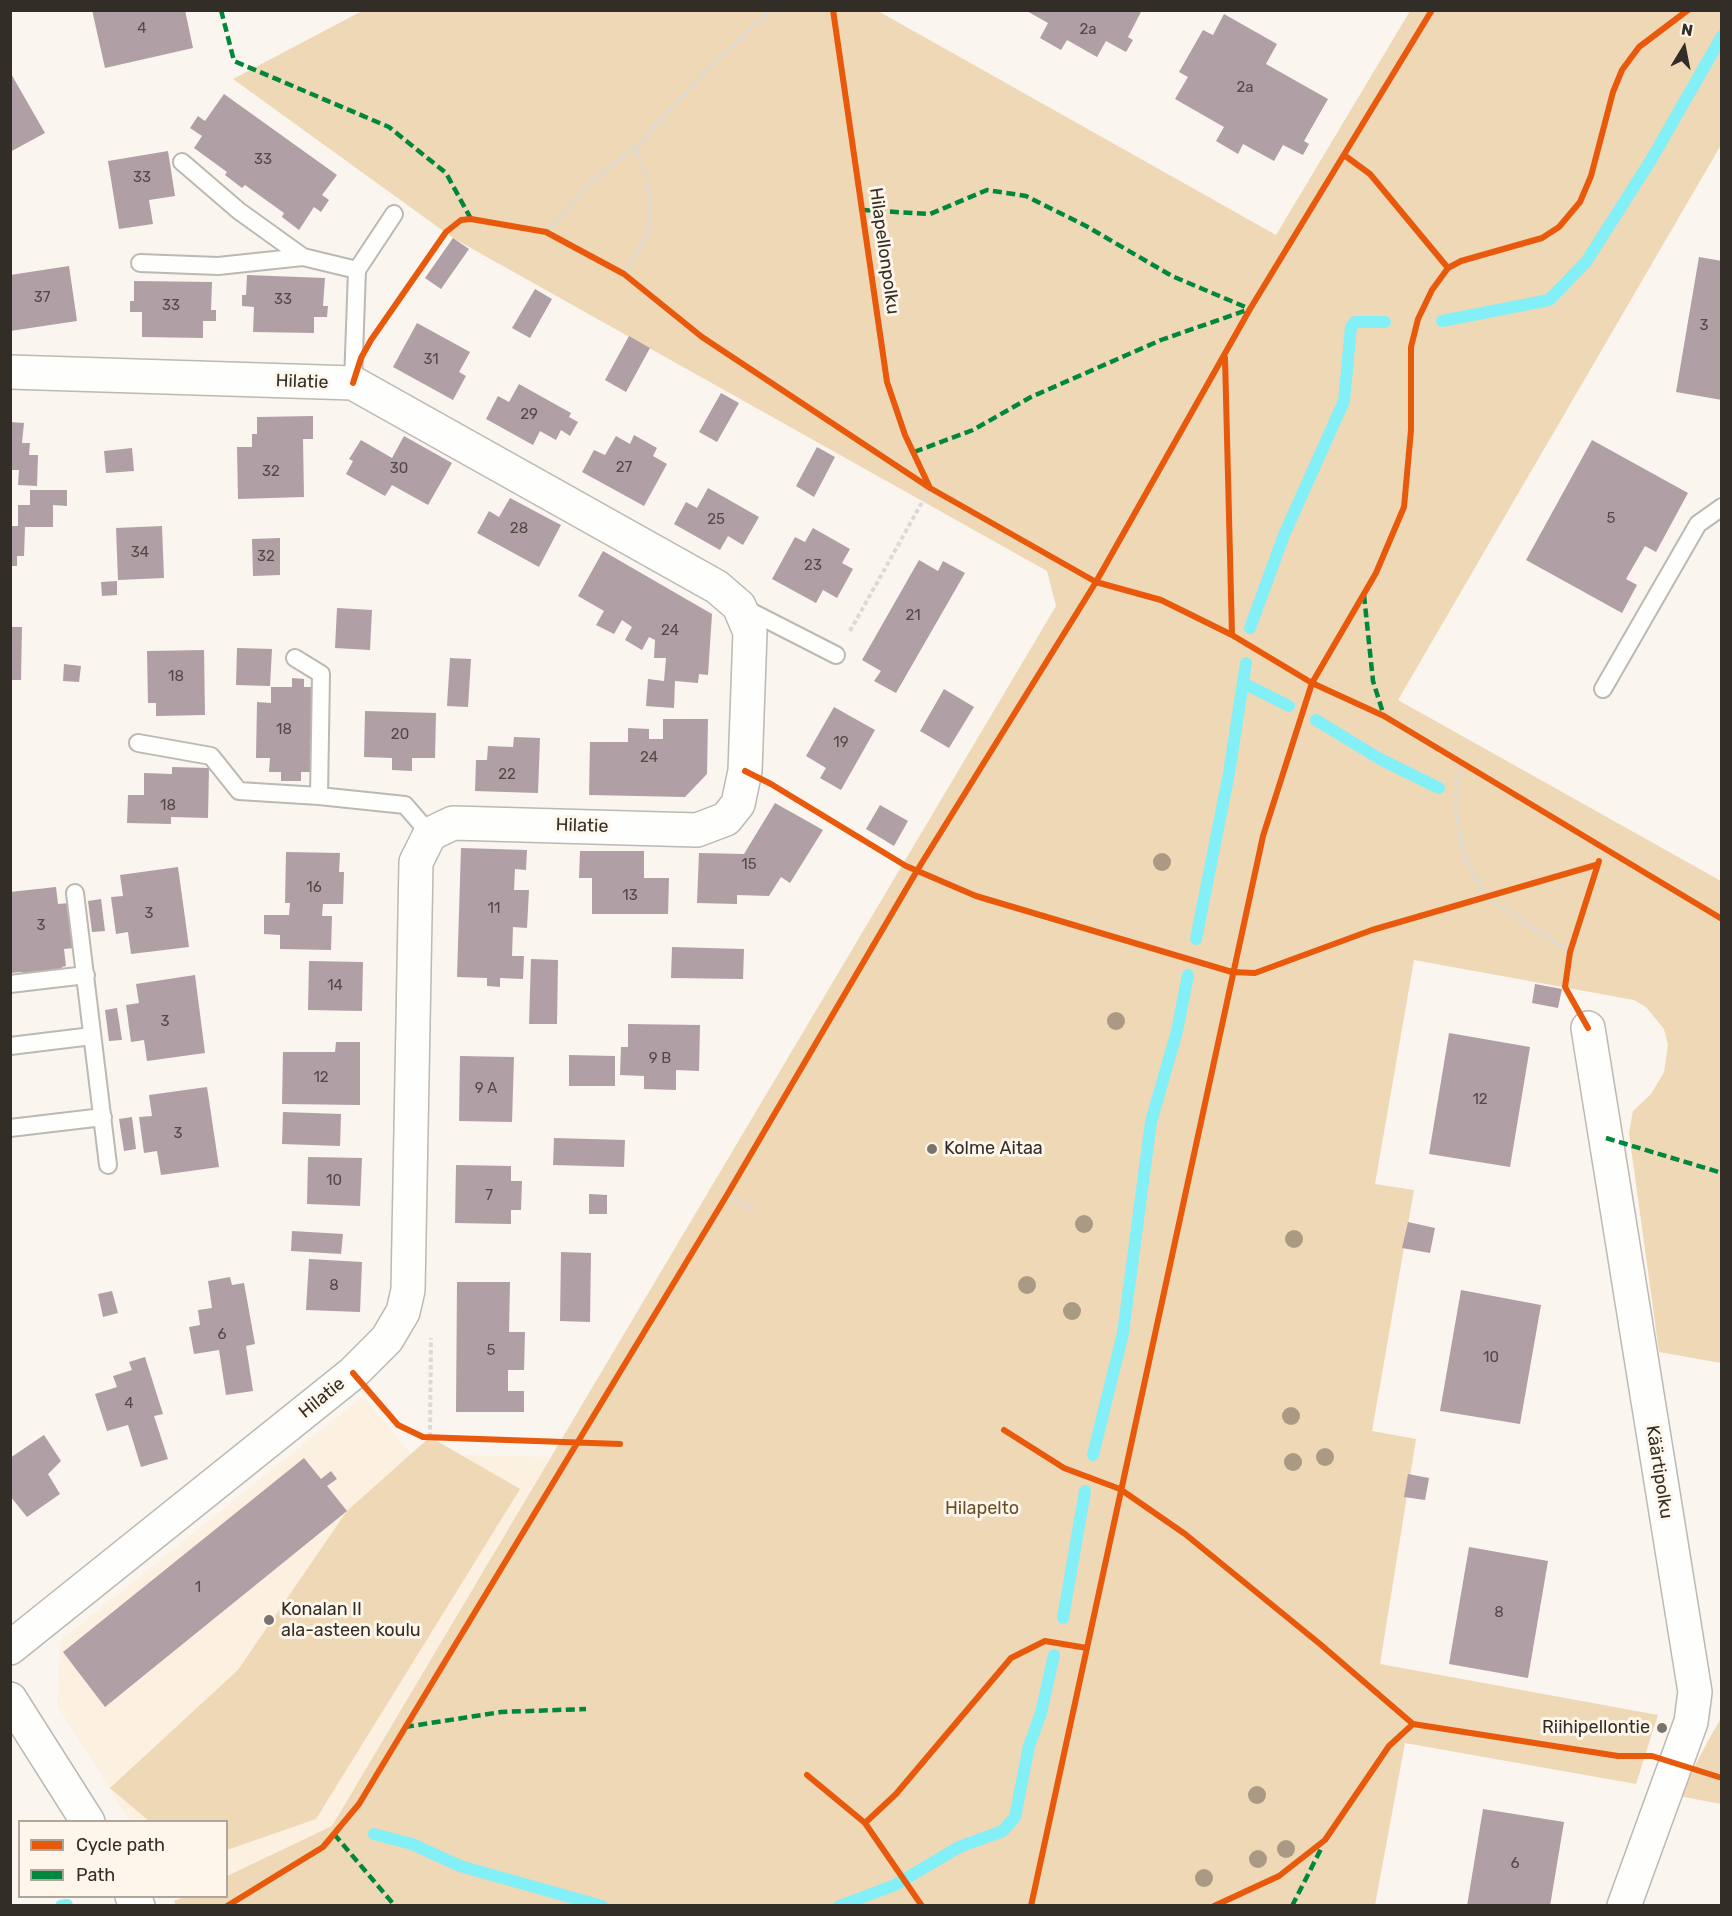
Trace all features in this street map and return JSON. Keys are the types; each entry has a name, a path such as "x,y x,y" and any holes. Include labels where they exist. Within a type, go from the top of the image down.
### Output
{"street":[{"name":"Hilatie","path":"10,372 353,383 717,587 739,606 750,632 745,771 738,804 726,819 697,830 453,823 430,834 416,862 408,1290 403,1312 387,1339 353,1373 10,1648"},
{"name":"Käärtipolku","path":"1588,1028 1708,1690 1692,1722 1624,1905"},
{"path":"10,1699 87,1820"}],"lane":[{"path":"182,162 239,211 303,257"},
{"path":"353,383 357,270 394,214"},
{"path":"140,263 218,266 303,257 357,270"},
{"path":"1602,689 1698,524 1722,507"},
{"path":"739,606 836,655"},
{"path":"295,658 321,674 319,796"},
{"path":"138,743 211,756 239,792 319,796 405,805 430,834"},
{"path":"75,892 108,1165"},
{"path":"10,984 86,975"},
{"path":"10,1046 92,1036"},
{"path":"10,1128 103,1117"}],"path":[{"path":"546,231 592,181 635,148 711,66 771,10"},
{"path":"624,274 648,234 650,198 646,175 635,148"},
{"path":"538,230 555,236"},
{"path":"617,270 632,280"},
{"path":"923,480 940,494"},
{"path":"836,655 930,488"},
{"path":"1451,758 1472,770"},
{"path":"1461,764 1455,803 1464,857 1487,897 1570,952"},
{"path":"1476,900 1498,894"},
{"path":"1568,964 1572,943"},
{"path":"721,1204 733,1184"},
{"path":"727,1195 755,1210"},
{"path":"431,1326 427,1437 440,1438"}],"shaded area":[{"name":"Konalan II ala-asteen koulu","path":"363,1396 411,1454 550,1457 332,1826 228,1876 228,1820 129,1820 57,1705 61,1640"}],"green space":[{"name":"Hilapelto","path":"362,11 878,11 1276,235 1410,11 1721,11 1721,145 1398,700 1721,881 1721,1363 1659,1352 1629,1133 1633,1111 1651,1094 1664,1072 1668,1045 1664,1029 1646,1007 1634,1000 1414,960 1375,1184 1414,1190 1372,1431 1416,1439 1380,1664 1658,1715 1636,1784 1405,1743 1375,1905 176,1906 174,1901 182,1898 228,1898 228,1876 332,1826 1056,606 1047,571 453,238 233,79"},
{"path":"430,1437 520,1489 316,1819 228,1850 228,1820 148,1820 110,1788 238,1670 347,1511"},
{"path":"1721,1718 1721,1804 1679,1796 1709,1739"}],"building":[{"path":"92,10 185,10 193,48 105,68"},
{"path":"1025,10 1142,10 1128,37 1133,40 1126,52 1106,41 1097,57 1067,40 1061,50 1040,38 1048,23"},
{"path":"1224,14 1277,44 1266,64 1328,99 1304,141 1309,144 1303,155 1283,145 1274,161 1243,144 1238,154 1216,141 1224,127 1175,99 1188,77 1179,72 1203,30 1213,35"},
{"path":"10,72 45,133 10,152"},
{"path":"224,94 337,175 322,195 329,200 321,212 314,207 299,230 282,217 284,213 245,185 242,188 225,175 227,172 194,148 202,136 190,128 198,116 205,121"},
{"path":"168,151 175,196 149,200 153,224 119,229 108,161"},
{"path":"453,238 469,249 441,289 425,278"},
{"path":"1699,257 1722,261 1722,400 1676,392"},
{"path":"69,266 77,321 10,331 10,275"},
{"path":"247,275 325,278 323,306 328,306 327,317 314,317 314,333 253,332 254,307 242,306 242,295 246,295"},
{"path":"134,281 212,282 211,310 216,310 216,321 203,321 203,338 142,337 142,312 130,312 130,301 134,301"},
{"path":"535,289 552,299 530,338 512,328"},
{"path":"417,323 470,352 459,372 466,376 453,400 393,367"},
{"path":"629,336 650,348 626,392 605,380"},
{"path":"519,384 571,413 569,417 578,422 570,436 561,430 556,440 540,431 533,445 486,419 498,396 509,402"},
{"path":"721,393 739,403 717,442 699,432"},
{"path":"313,416 313,439 303,439 304,497 238,499 237,447 252,447 252,434 257,434 257,417"},
{"path":"10,422 24,423 22,443 30,443 29,455 38,455 37,486 18,485 19,470 10,470"},
{"path":"634,435 657,448 653,456 667,464 644,506 582,472 594,450 605,455 616,436 630,444"},
{"path":"404,436 452,463 428,505 392,485 385,496 346,474 353,461 349,459 361,440 392,458"},
{"path":"1592,440 1688,493 1656,552 1645,546 1626,579 1637,585 1622,613 1526,560"},
{"path":"817,447 835,457 814,497 796,486"},
{"path":"132,448 134,471 106,473 104,451"},
{"path":"708,488 759,517 743,545 728,536 720,550 674,524 686,502 697,508"},
{"path":"30,490 67,490 67,506 53,505 53,527 25,527 24,556 17,556 17,566 10,566 10,526 18,526 18,505 30,505"},
{"path":"510,498 561,525 539,567 477,533 489,511 499,517"},
{"path":"162,526 164,578 118,580 116,528"},
{"path":"813,528 850,549 842,563 853,569 837,598 823,590 816,603 772,579 795,537 805,542"},
{"path":"280,538 280,575 253,576 252,539"},
{"path":"603,551 712,614 708,675 699,674 698,683 675,681 674,708 646,706 648,679 664,681 666,658 654,658 655,640 649,637 642,650 625,640 632,627 622,620 614,634 596,625 604,611 578,596"},
{"path":"919,560 938,571 943,561 965,573 896,693 874,681 881,671 862,660"},
{"path":"117,581 117,595 102,596 101,582"},
{"path":"337,608 372,610 370,650 335,648"},
{"path":"10,627 22,627 21,680 10,680"},
{"path":"237,648 272,649 270,686 236,685"},
{"path":"204,650 205,715 156,716 156,703 148,703 147,651"},
{"path":"450,658 471,659 468,707 447,706"},
{"path":"64,664 81,666 79,682 63,681"},
{"path":"292,678 304,679 304,687 312,687 310,772 301,772 301,781 281,781 281,772 269,772 270,758 256,758 257,702 271,703 271,687 292,687"},
{"path":"944,689 974,707 949,748 920,731"},
{"path":"834,707 875,730 841,790 820,778 826,768 806,756"},
{"path":"365,711 436,713 435,758 412,758 412,771 392,770 392,758 364,757"},
{"path":"663,719 708,719 707,774 685,797 589,795 590,742 628,742 628,728 649,729 649,739 663,739"},
{"path":"514,737 540,738 538,793 475,791 476,760 487,760 488,746 513,747"},
{"path":"172,767 209,768 208,818 171,817 171,824 127,823 128,795 144,795 144,773 172,774"},
{"path":"775,803 823,830 790,883 781,877 769,896 737,895 737,904 697,903 699,853 744,854"},
{"path":"880,805 908,821 894,846 866,829"},
{"path":"461,848 527,850 526,870 515,869 514,890 529,890 527,928 513,927 512,956 524,956 523,979 500,978 500,987 487,986 487,978 457,977"},
{"path":"580,851 644,851 644,878 669,878 668,914 592,914 592,878 579,878"},
{"path":"286,852 340,853 339,872 344,872 343,904 323,904 322,916 332,916 331,950 280,949 280,935 264,934 264,915 289,915 290,903 285,903"},
{"path":"178,867 189,947 131,954 128,932 116,934 111,897 123,896 120,875"},
{"path":"56,887 58,904 69,903 74,948 64,949 66,966 62,967 63,975 23,980 22,972 10,973 10,892"},
{"path":"101,899 105,931 92,932 88,901"},
{"path":"672,947 744,949 743,979 671,978"},
{"path":"531,959 558,960 557,1024 529,1024"},
{"path":"309,961 363,962 362,1011 308,1010"},
{"path":"195,975 205,1053 147,1061 144,1040 131,1042 126,1005 139,1003 136,984"},
{"path":"1535,984 1562,989 1558,1008 1532,1003"},
{"path":"117,1008 122,1040 109,1041 105,1010"},
{"path":"628,1024 700,1025 699,1071 676,1070 676,1090 644,1089 644,1076 620,1075 621,1047 628,1047"},
{"path":"1449,1033 1530,1047 1510,1167 1429,1154"},
{"path":"336,1042 360,1042 360,1105 282,1104 283,1052 335,1052"},
{"path":"569,1055 615,1056 615,1086 569,1086"},
{"path":"460,1056 514,1057 512,1122 459,1121"},
{"path":"207,1087 219,1167 161,1175 157,1151 144,1153 139,1117 152,1116 149,1095"},
{"path":"283,1112 341,1114 340,1146 282,1144"},
{"path":"132,1117 136,1149 124,1151 119,1119"},
{"path":"554,1138 625,1140 624,1167 553,1165"},
{"path":"308,1157 362,1158 360,1206 307,1204"},
{"path":"456,1165 511,1166 511,1181 522,1181 521,1210 511,1210 511,1224 455,1223"},
{"path":"589,1194 607,1195 607,1214 589,1214"},
{"path":"1408,1222 1435,1228 1430,1253 1402,1248"},
{"path":"292,1231 343,1234 341,1254 291,1251"},
{"path":"561,1252 591,1253 590,1322 560,1321"},
{"path":"309,1259 362,1262 360,1312 306,1310"},
{"path":"230,1277 232,1285 244,1283 255,1344 246,1346 253,1391 226,1395 219,1350 194,1354 189,1327 200,1325 198,1310 212,1308 208,1281"},
{"path":"457,1282 510,1282 509,1332 525,1332 524,1370 508,1370 508,1391 524,1391 524,1412 456,1412"},
{"path":"1461,1290 1541,1305 1520,1424 1440,1411"},
{"path":"112,1291 118,1313 103,1317 98,1294"},
{"path":"145,1357 163,1414 154,1416 168,1459 141,1467 128,1425 107,1431 95,1394 117,1387 113,1376 132,1370 129,1362"},
{"path":"44,1435 61,1461 48,1474 60,1494 27,1517 10,1496 10,1458"},
{"path":"304,1458 321,1479 331,1471 337,1479 327,1486 347,1511 105,1707 63,1652"},
{"path":"1408,1474 1429,1478 1425,1500 1404,1497"},
{"path":"1469,1547 1548,1561 1528,1678 1449,1664"},
{"path":"1483,1809 1564,1822 1550,1906 1467,1906"}],"waterway":[{"path":"1442,321 1549,300 1586,262 1651,160 1722,36"},
{"path":"1250,628 1284,535 1344,401 1351,327 1355,322 1385,322"},
{"path":"1196,939 1229,773 1246,663"},
{"path":"1243,683 1289,706"},
{"path":"1316,720 1380,759 1439,788"},
{"path":"1093,1455 1123,1333 1151,1122 1177,1031 1188,975"},
{"path":"1063,1618 1085,1491"},
{"path":"839,1906 895,1885 959,1847 1003,1831 1015,1817 1029,1746 1041,1713 1054,1655"},
{"path":"374,1834 412,1844 460,1866 602,1906"},
{"path":"61,1906 67,1905"}],"marked path":[{"path":"221,10 234,61 389,127 446,173 471,219"},
{"path":"863,210 930,214 987,190 1026,196 1086,226 1172,276 1250,309"},
{"path":"914,452 973,430 1031,397 1161,340 1250,309"},
{"path":"1364,595 1373,681 1384,716"},
{"path":"1606,1138 1722,1173"},
{"path":"405,1727 501,1712 586,1709"},
{"path":"334,1834 395,1906"},
{"path":"1292,1906 1322,1847"}],"cycle path":[{"name":"Hilapellonpolku","path":"833,10 887,382 905,435 930,488"},
{"path":"227,1906 323,1847 359,1804 727,1195 918,869 1096,582 1250,309 1432,10"},
{"path":"1031,1906 1263,836 1312,683 1376,573 1404,507 1411,430 1411,347 1418,319 1432,290 1448,268 1461,261 1542,238 1559,227 1580,202 1591,176 1613,92 1622,70 1639,47 1688,10"},
{"path":"1344,155 1370,174 1448,268"},
{"path":"353,383 361,358 371,340 446,232 461,220 471,219 546,232 624,274 702,337 930,488 1096,582 1161,600 1232,635 1312,683 1384,716 1722,919"},
{"path":"1225,358 1232,635"},
{"path":"745,771 771,784 906,866 976,896 1232,972 1255,973 1372,930 1596,865"},
{"path":"1588,1028 1565,987 1570,952 1599,861"},
{"path":"353,1373 398,1425 423,1437 620,1444"},
{"path":"1004,1430 1064,1468 1120,1489 1185,1534 1320,1644 1413,1724 1618,1756 1652,1756 1722,1778"},
{"path":"865,1823 896,1794 1011,1658 1045,1641 1087,1648"},
{"path":"1214,1906 1279,1876 1325,1840 1389,1746 1413,1724"},
{"path":"807,1775 865,1823 922,1906"}],"place":[{"name":"Kolme Aitaa","path":"932,1149"},
{"name":"Konalan II ala-asteen koulu","path":"269,1620"},
{"name":"Riihipellontie","path":"1662,1728"}]}
